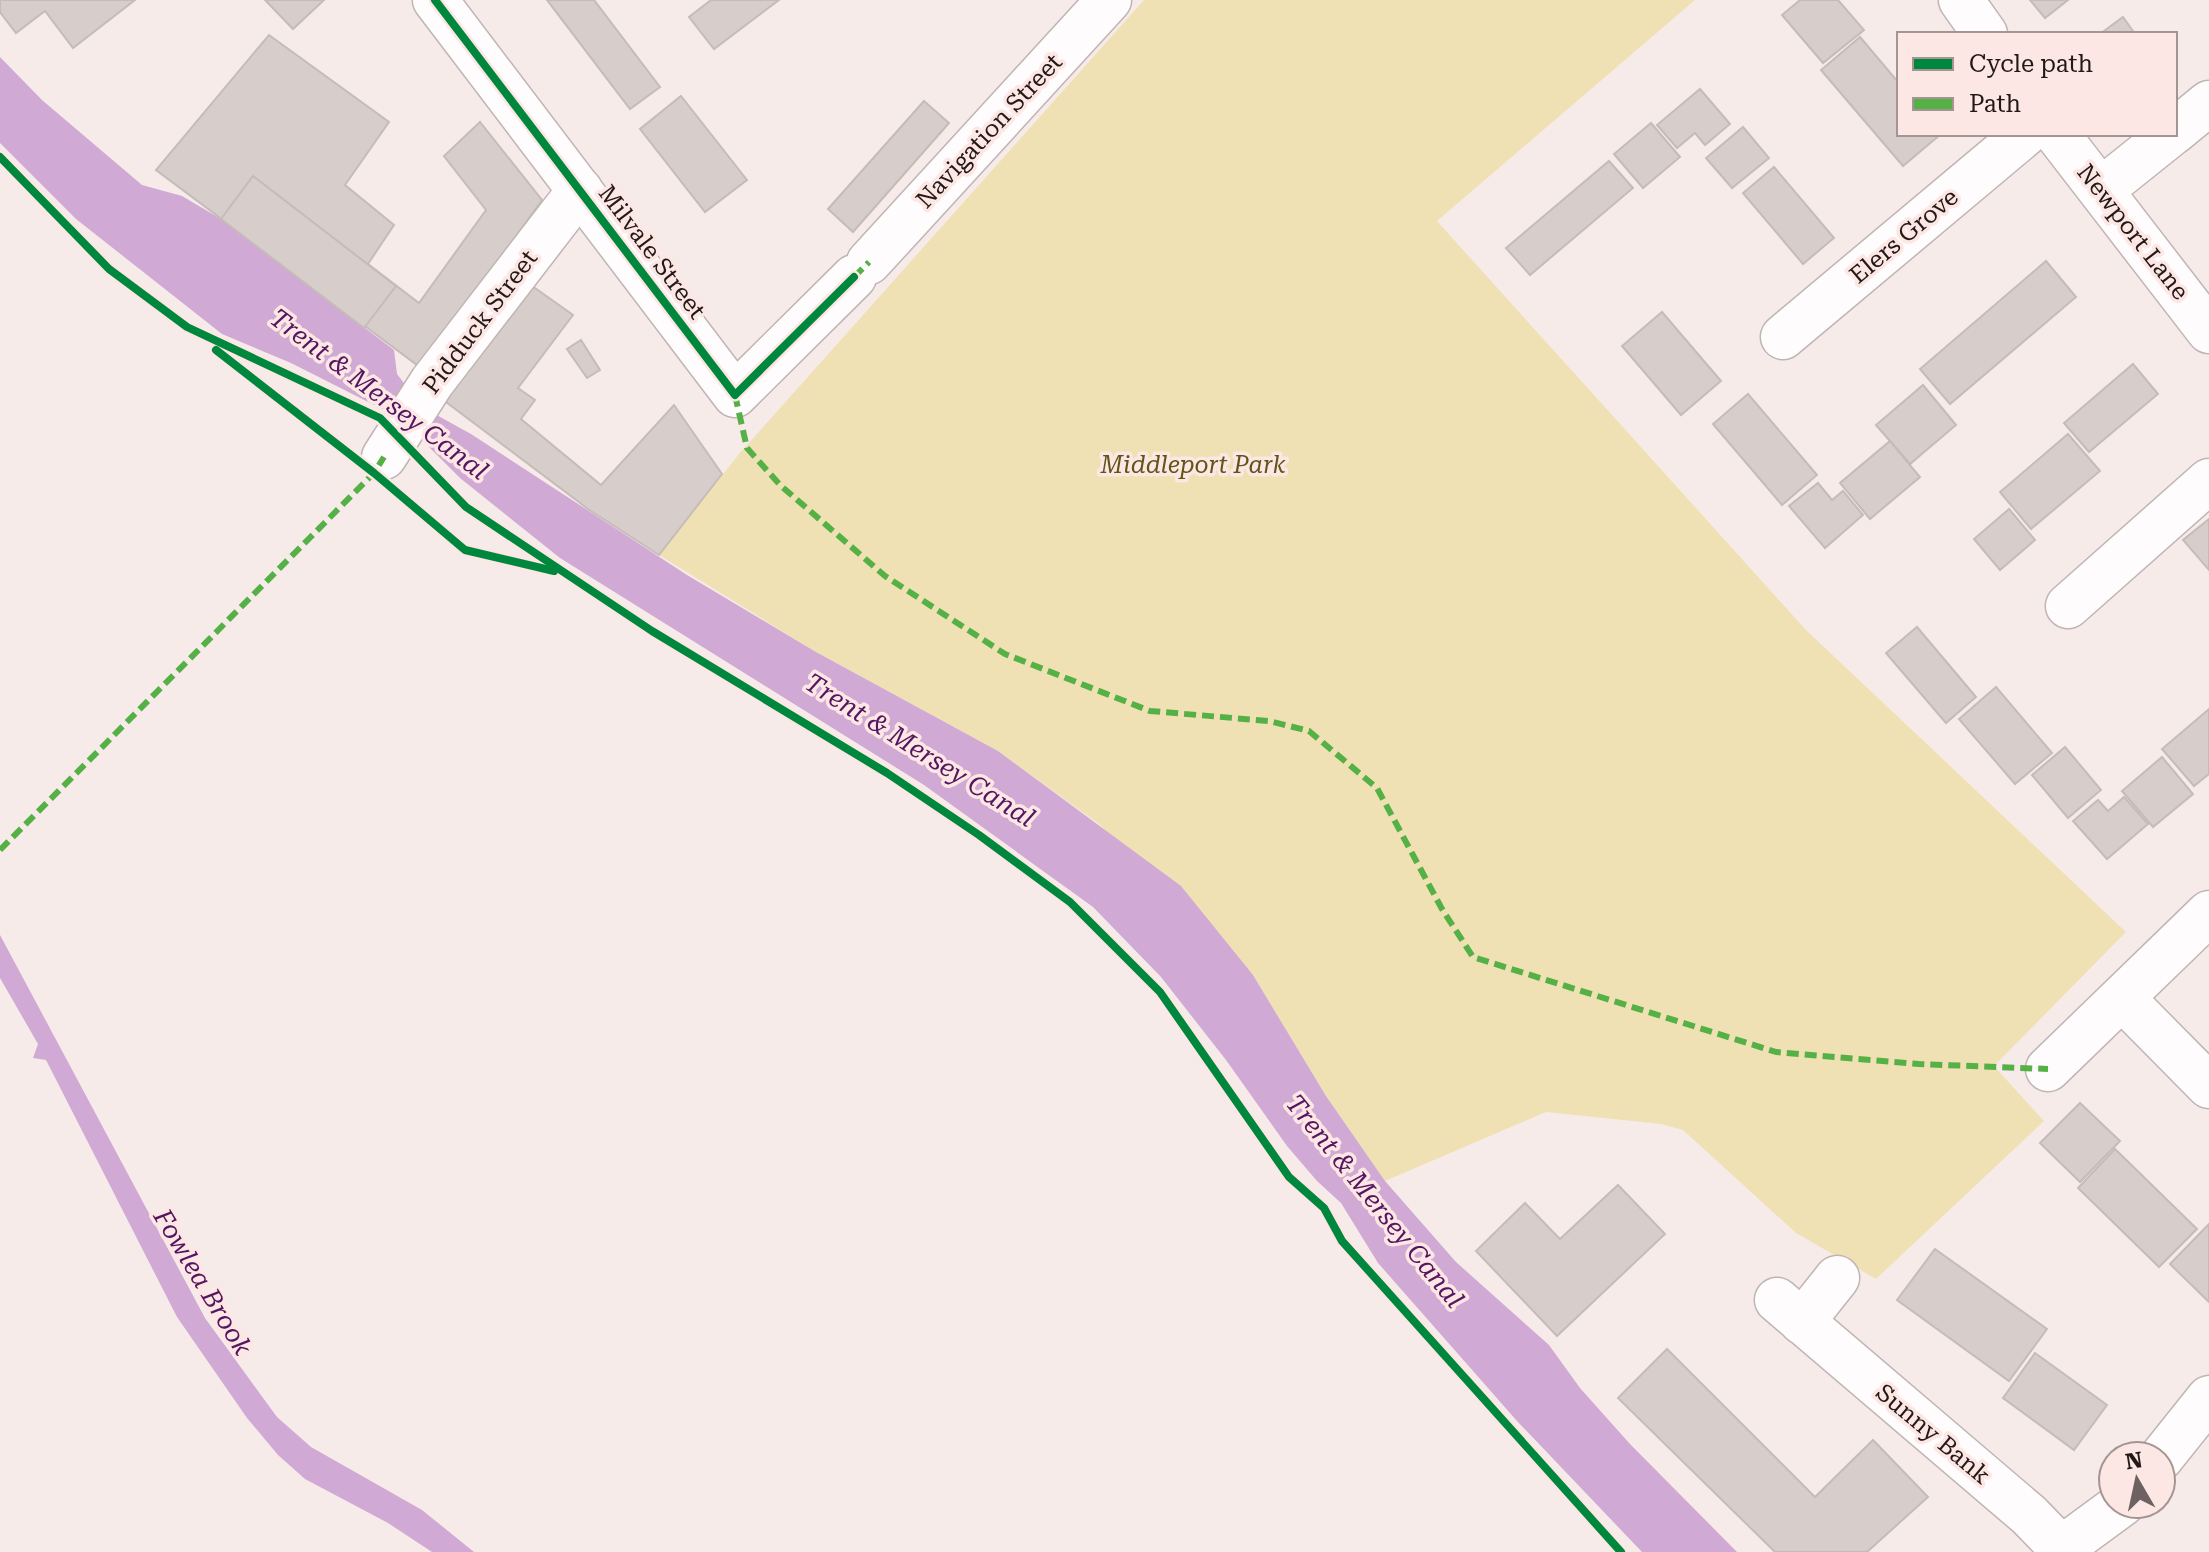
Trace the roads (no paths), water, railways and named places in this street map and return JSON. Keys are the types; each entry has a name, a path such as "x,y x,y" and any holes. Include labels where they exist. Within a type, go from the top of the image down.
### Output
{"street":[{"name":"Milvale Street","path":"435,0 735,395 862,269"},
{"name":"Navigation Street","path":"862,269 1109,0"},
{"path":"1961,0 1984,32"},
{"path":"2177,129 2209,103"},
{"name":"Elers Grove","path":"1783,337 2023,136"},
{"name":"Newport Lane","path":"2059,136 2209,331"},
{"path":"2101,190 2168,136"},
{"name":"Pidduck Street","path":"384,457 432,382 580,190"},
{"path":"2068,606 2209,481"},
{"path":"2048,1069 2209,913"},
{"path":"2122,998 2209,1086"},
{"name":"Sunny Bank","path":"1837,1278 1790,1311 2029,1515 2064,1550 2102,1520"},
{"path":"2175,1440 2209,1398"}],"water":[{"name":"Trent & Mersey Canal","path":"0,57 42,100 142,185 182,196 221,219 394,350 397,374 422,407 471,434 687,575 816,652 998,751 1181,886 1253,975 1326,1096 1385,1181 1456,1262 1549,1345 1580,1388 1630,1444 1737,1552 1642,1552 1517,1421 1378,1263 1341,1203 1287,1146 1226,1060 1161,977 1093,907 924,785 560,558 460,478 415,433 388,412 291,363 222,334 76,219 0,143"},
{"path":"0,935 205,1318 277,1417 311,1447 422,1510 474,1552 432,1552 388,1523 305,1479 278,1455 247,1418 177,1317 46,1060 33,1058 38,1044 0,978"}],"park label":[{"name":"Middleport Park","path":"1193,465"}],"water label":[{"name":"Fowlea Brook","path":"203,1282"}]}
